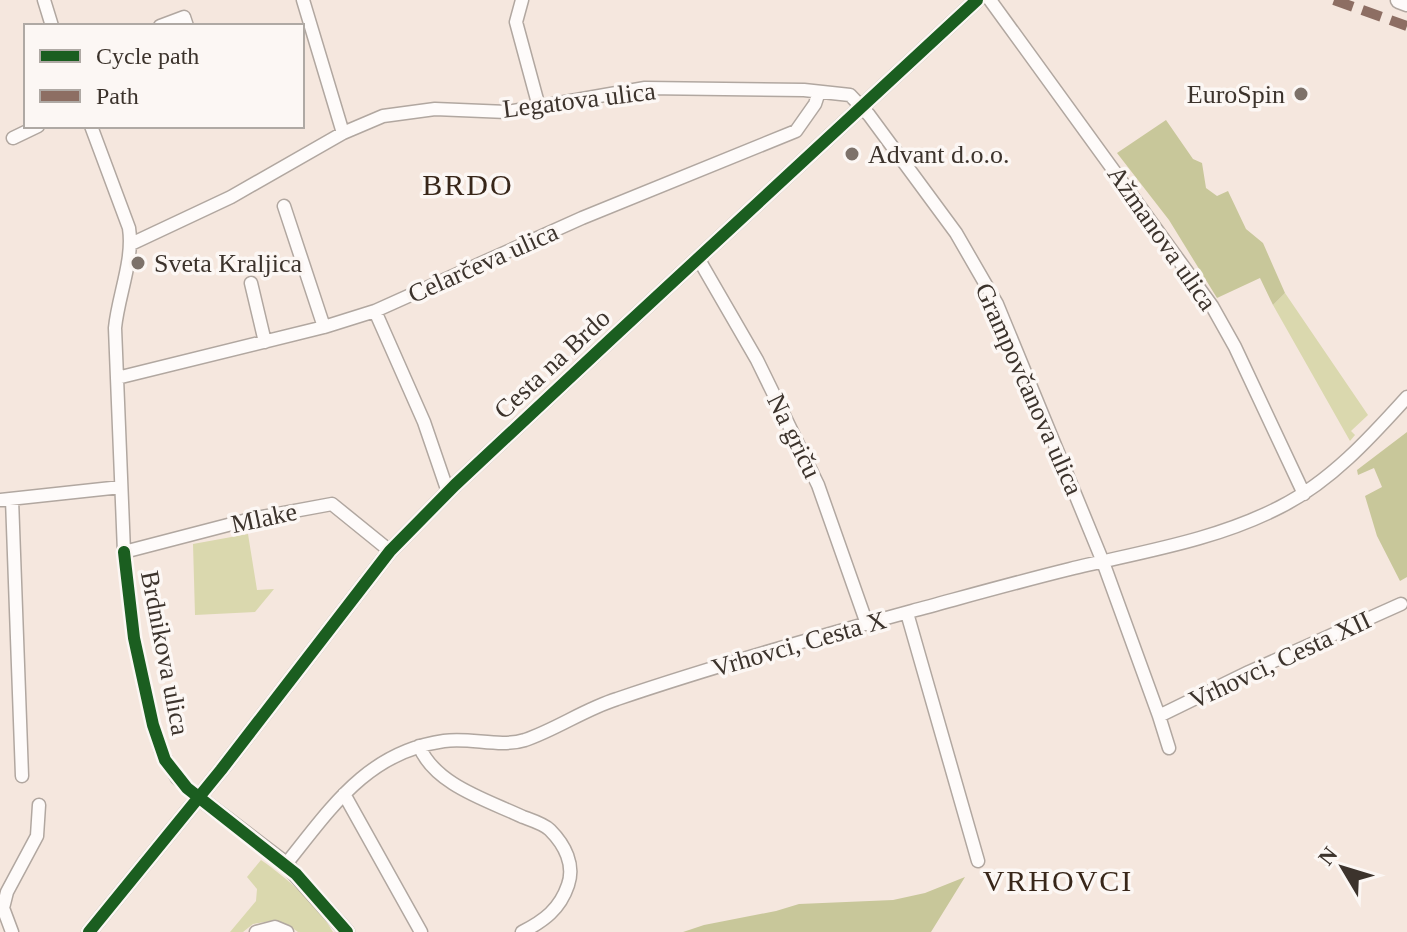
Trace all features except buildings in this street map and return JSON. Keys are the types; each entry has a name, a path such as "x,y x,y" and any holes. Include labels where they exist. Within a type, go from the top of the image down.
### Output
{"main road":[{"path":"1399,0 1407,3"}],"street":[{"path":"44,0 51,24"},
{"path":"303,0 343,133"},
{"path":"522,0 516,22 539,107"},
{"name":"Cesta na Brdo","path":"96,930 390,551 448,492 977,0"},
{"name":"Ažmanova ulica","path":"990,0 1212,306 1235,347 1304,494"},
{"path":"165,24 184,17 186,24"},
{"name":"Legatova ulica","path":"131,244 231,197 343,133 383,116 435,109 507,112 645,88 819,92 850,95 862,105"},
{"name":"Celarčeva ulica","path":"117,378 324,327 375,311 582,218 796,131 815,104 819,92"},
{"name":"Grampovčanova ulica","path":"862,105 956,233 997,304 1103,562"},
{"path":"13,138 34,128"},
{"name":"Brdnikova ulica","path":"92,128 129,228 131,244 115,328 124,552 134,638 157,740 170,769 198,797"},
{"path":"284,206 324,327"},
{"name":"Na griču","path":"698,258 757,360 818,485 867,624"},
{"path":"251,283 265,342"},
{"path":"375,311 424,422 448,492"},
{"name":"Vrhovci, Cesta X","path":"286,864 344,794 371,768 399,753 454,740 522,741 612,700 867,624 1226,530 1304,494 1344,461 1407,397"},
{"path":"22,776 6,500 121,487"},
{"name":"Mlake","path":"124,552 251,519 332,504 390,551"},
{"name":"Vrhovci, Cesta XII","path":"1103,562 1169,748"},
{"name":"Vrhovci, Cesta XII","path":"1159,716 1401,604"},
{"path":"907,613 978,861"},
{"path":"419,746 424,759 440,775 549,829 571,861 570,880 562,901 543,921 522,932"},
{"path":"344,794 421,932"},
{"path":"198,797 286,864 347,932"},
{"path":"12,932 3,908 7,892 37,836 39,805"},
{"path":"256,932 275,927 287,932"}],"shaded area":[{"path":"1285,293 1368,415 1351,431 1355,435 1350,441 1273,305"},
{"path":"248,534 257,590 274,589 255,612 195,615 193,544"},
{"path":"261,860 301,892 333,932 298,932 288,925 271,921 253,924 243,932 230,932 256,901 257,889 247,877"}],"green space":[{"path":"1166,120 1193,159 1202,163 1206,188 1217,196 1228,191 1246,229 1263,243 1285,293 1273,305 1260,278 1217,298 1169,220 1117,153"},
{"path":"1407,432 1407,577 1400,581 1377,536 1365,496 1382,487 1374,468 1358,475 1357,470"},
{"path":"965,877 931,932 683,932 799,904 893,900 925,893"}],"marked path":[{"path":"1334,0 1407,26"}],"cycle path":[{"path":"89,932 221,770 390,551 455,485 977,0"},
{"path":"124,552 134,638 153,725 165,760 187,788 296,874 347,932"}],"place":[{"name":"EuroSpin","path":"1301,94"},
{"name":"Advant d.o.o.","path":"852,154"},
{"name":"Sveta Kraljica","path":"138,263"}],"district":[{"name":"BRDO","path":"468,184"},
{"name":"VRHOVCI","path":"1058,880"}]}
